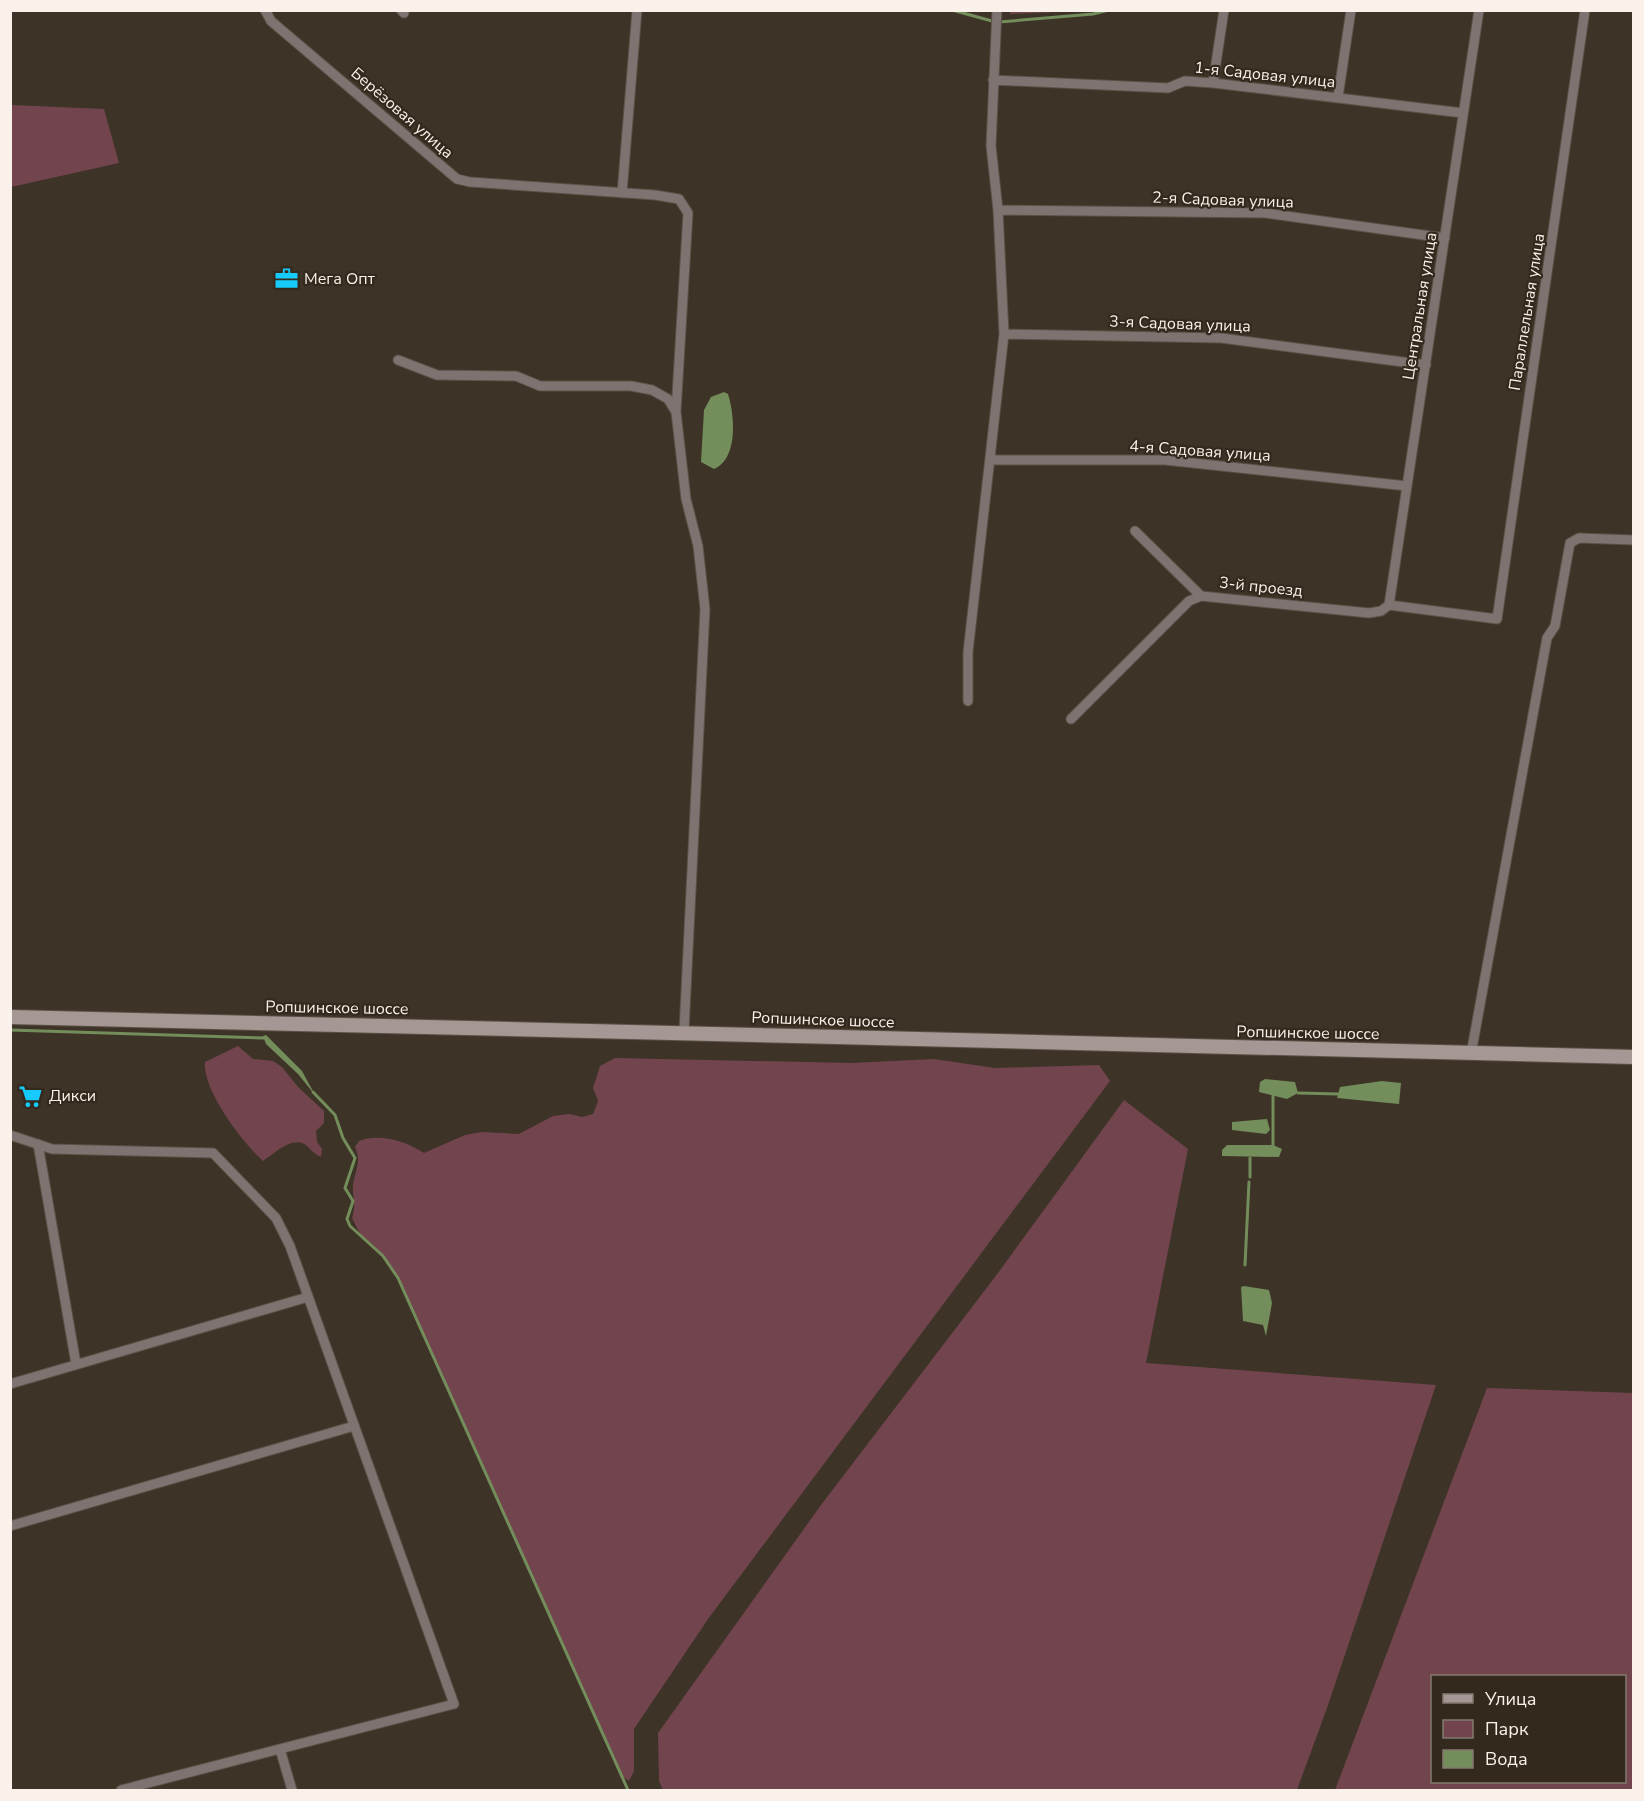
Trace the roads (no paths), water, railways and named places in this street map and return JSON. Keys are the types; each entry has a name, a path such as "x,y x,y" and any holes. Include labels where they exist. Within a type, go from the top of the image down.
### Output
{"main road":[{"name":"Ропшинское шоссе","path":"10,1017 684,1031 1634,1057"}],"street":[{"name":"Берёзовая улица","path":"265,10 271,21 458,179 679,199 688,213 676,412"},
{"path":"622,193 637,10"},
{"path":"968,701 968,652 1004,334 998,210 991,147 996,10"},
{"path":"1214,83 1224,10"},
{"path":"1338,97 1351,10"},
{"name":"Центральная улица","path":"1389,605 1479,10"},
{"name":"Параллельная улица","path":"1389,605 1497,619 1585,10"},
{"name":"1-я Садовая улица","path":"993,80 1168,88 1185,81 1214,83 1463,114"},
{"name":"2-я Садовая улица","path":"998,210 1265,213 1445,238"},
{"name":"3-я Садовая улица","path":"1004,334 1221,338 1426,365"},
{"path":"398,360 437,375 516,376 540,386 631,386 652,390 668,399 676,412 686,499 698,546 705,609 684,1031"},
{"name":"4-я Садовая улица","path":"991,458 995,460 1165,460 1407,486"},
{"path":"1135,531 1201,596"},
{"path":"1470,1054 1547,638 1555,626 1570,543 1579,537 1634,540"},
{"name":"3-й проезд","path":"1071,719 1189,601 1201,596 1369,613 1389,605"},
{"path":"10,1135 52,1149 213,1154 276,1218 290,1246 454,1704 122,1791"},
{"path":"38,1144 76,1364"},
{"path":"10,1384 308,1297"},
{"path":"10,1526 354,1426"},
{"path":"280,1749 292,1791"}],"water":[{"path":"724,392 728,394 730,403 733,436 727,456 722,464 714,469 701,462 704,410 711,397"},
{"path":"266,1035 302,1071 315,1095 298,1074 266,1044 263,1036"},
{"path":"1265,1079 1295,1082 1298,1093 1287,1099 1259,1092 1260,1082"},
{"path":"1382,1081 1401,1083 1399,1104 1337,1098 1340,1087"},
{"path":"1267,1119 1270,1130 1266,1134 1232,1130 1232,1122"},
{"path":"1227,1145 1273,1145 1282,1149 1279,1157 1222,1156 1222,1150"},
{"path":"1241,1287 1269,1290 1272,1303 1266,1336 1263,1325 1243,1321"}],"waterway":[{"path":"952,10 992,21"},
{"path":"999,22 1093,14 1109,10"},
{"path":"10,1030 265,1038"},
{"path":"313,1092 335,1115 343,1138 355,1158 345,1188 353,1201 347,1219 350,1226 383,1256 398,1278 628,1790"},
{"path":"1298,1093 1338,1094"},
{"path":"1273,1096 1273,1145"},
{"path":"1250,1158 1250,1177"},
{"path":"1245,1265 1249,1182"}],"place":[{"name":"Мега Опт","path":"286,279"},
{"name":"Дикси","path":"31,1096"}]}
